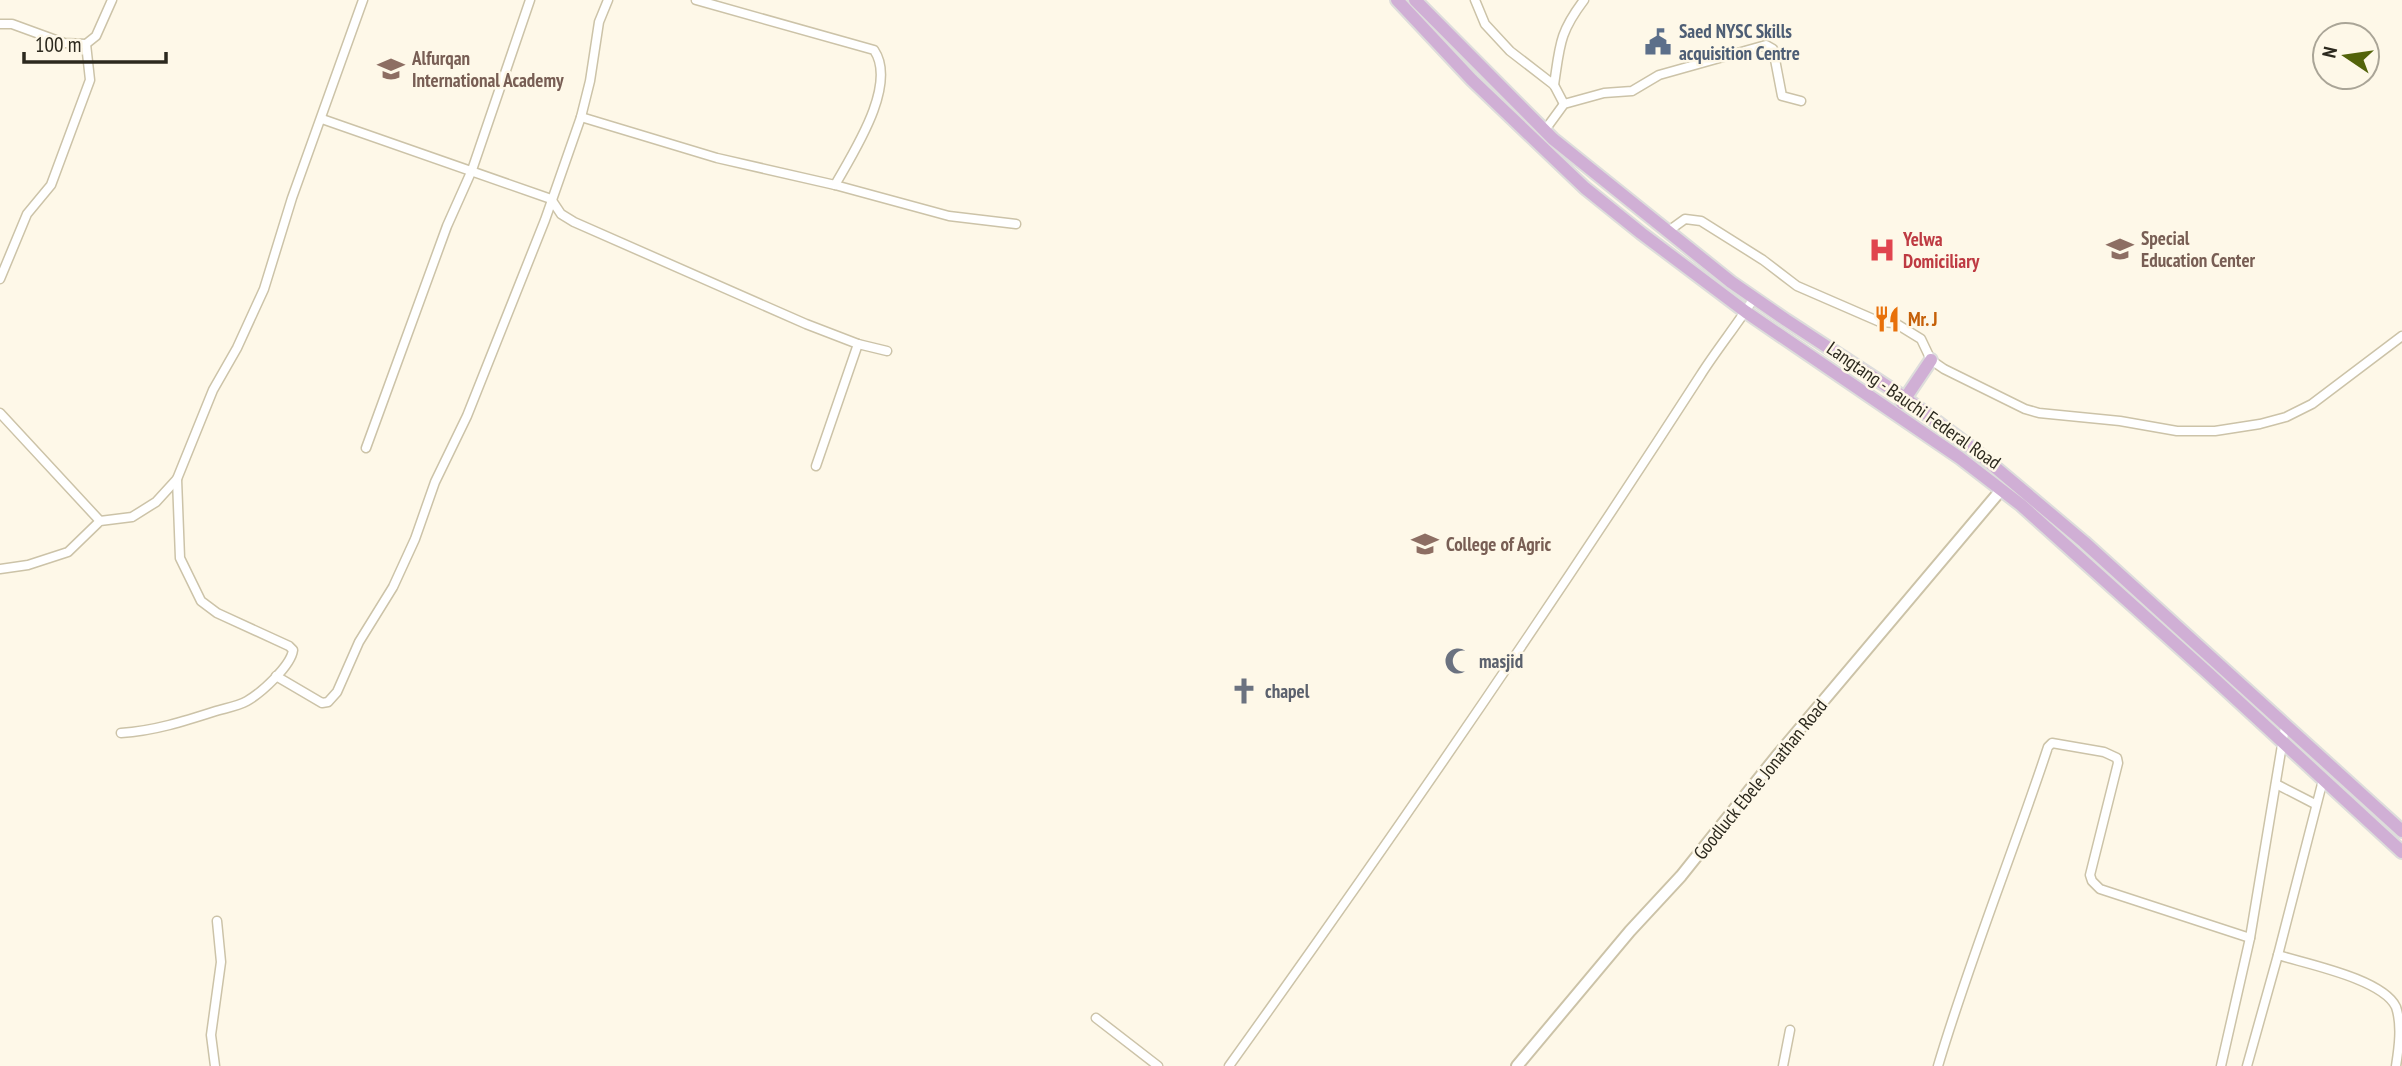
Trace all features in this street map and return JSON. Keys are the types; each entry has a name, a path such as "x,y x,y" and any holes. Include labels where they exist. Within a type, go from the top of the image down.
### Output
{"main road":[{"name":"Langtang - Bauchi Federal Road","path":"1397,0 1472,80 1585,188 1746,312 1896,414 2001,490 2158,627 2402,852"},
{"path":"1415,0 1545,130 1606,184 1754,298 1905,398 1977,453 2084,542 2402,831"},
{"path":"1896,414 1931,360"},
{"name":"Goodluck Ebele Jonathan Road","path":"1517,1066 1681,876 1776,757 2001,490"}],"street":[{"path":"0,24 12,24 64,43 86,44 96,36 112,0"},
{"path":"0,569 28,565 68,552 100,522 132,517 156,502 177,479 213,390 237,348 264,289 292,198 363,0"},
{"path":"366,448 447,226 472,170 530,0"},
{"path":"276,676 323,702 328,702 337,692 359,642 393,587 415,540 435,482 467,416 551,199 581,117 599,22 608,0"},
{"path":"696,0 874,50 881,60 879,93 867,125 835,185"},
{"path":"1475,0 1485,24 1510,51 1554,85 1564,103"},
{"path":"1554,85 1561,36 1584,0"},
{"path":"0,279 27,214 51,185 90,80 86,44"},
{"path":"1545,130 1564,103 1604,93 1632,91 1659,75 1766,45 1773,49 1782,96 1801,101"},
{"path":"581,117 717,158 835,185 949,216 1016,224"},
{"path":"322,119 551,199 561,214 574,222 806,324 858,344 887,351"},
{"path":"1667,232 1685,219 1701,221 1763,260 1797,286 1880,322 1895,323 1921,339 1931,360 2007,401 2039,413 2120,421 2177,431 2215,431 2260,424 2286,417 2312,404 2402,336"},
{"path":"1228,1066 1324,933 1534,630 1703,370 1754,298"},
{"path":"816,466 858,344"},
{"path":"0,413 100,522"},
{"path":"121,733 174,724 246,701 276,676 292,655 293,650 289,646 217,612 201,601 184,568 178,542 177,479"},
{"path":"2221,1066 2250,938 2285,727"},
{"path":"1938,1066 1958,999 2048,747 2052,743 2104,752 2117,758 2090,875 2100,890 2250,938"},
{"path":"2247,1066 2323,780"},
{"path":"2276,784 2315,804"},
{"path":"215,1066 211,1035 221,962 217,920"},
{"path":"2278,955 2372,984 2389,996 2397,1009 2400,1035 2396,1066"},
{"path":"1096,1018 1158,1066"},
{"path":"1783,1066 1790,1030"}],"place":[{"name":"Saed NYSC Skills acquisition Centre","path":"1658,42"},
{"name":"Alfurqan International Academy","path":"391,69"},
{"name":"Special Education Center","path":"2120,249"},
{"name":"Yelwa Domiciliary","path":"1882,250"},
{"name":"Mr. J","path":"1887,319"},
{"name":"College of Agric","path":"1425,544"},
{"name":"masjid","path":"1458,661"},
{"name":"chapel","path":"1244,691"}]}
